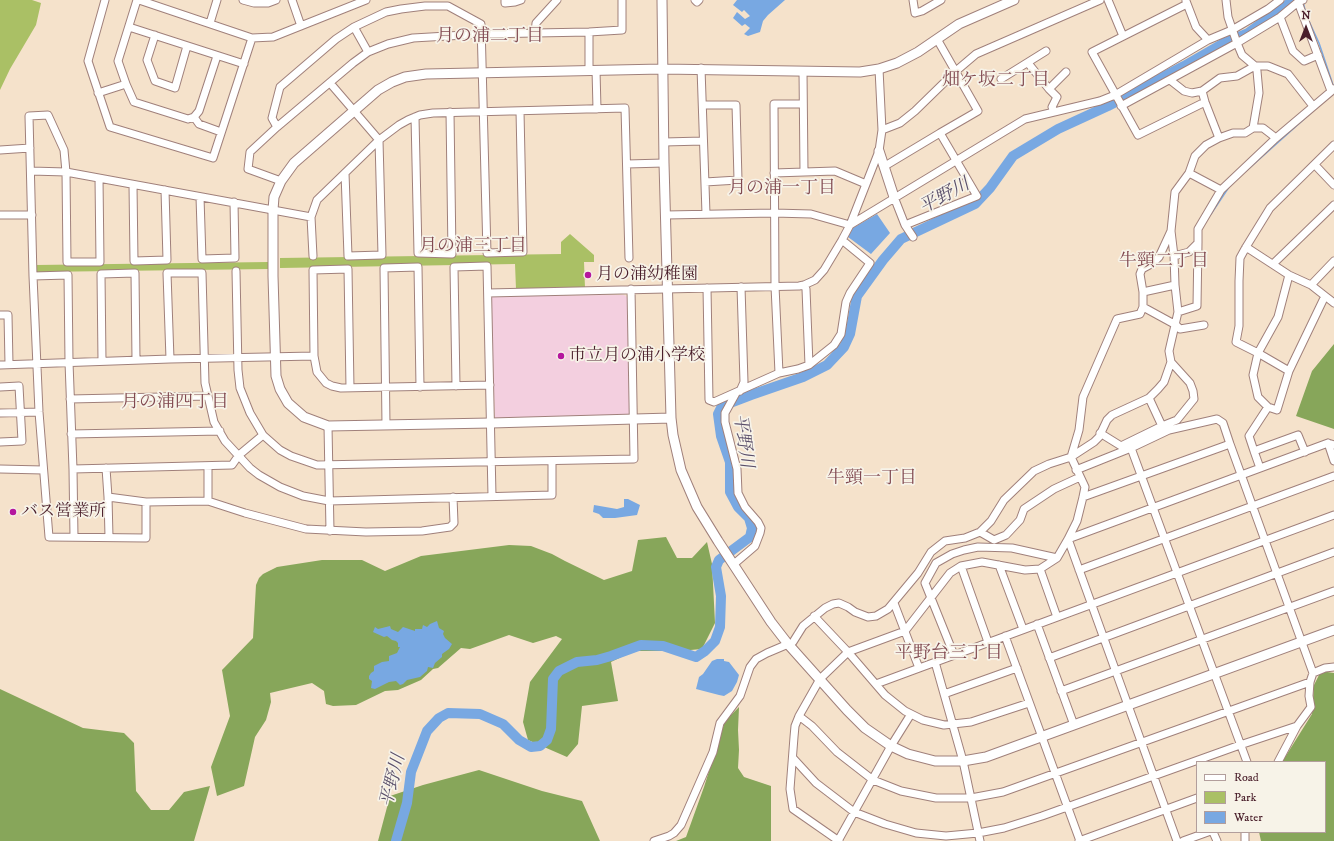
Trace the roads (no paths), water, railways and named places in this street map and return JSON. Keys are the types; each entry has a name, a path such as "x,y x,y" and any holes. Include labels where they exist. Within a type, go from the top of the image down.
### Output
{"street":[{"path":"105,0 88,61 110,127 212,158 252,38"},
{"path":"217,56 199,111 194,117 188,119 134,102 118,61 138,0 252,38 273,37 366,0"},
{"path":"210,24 217,0"},
{"path":"243,0 254,3 268,3 276,0"},
{"path":"292,0 301,26"},
{"path":"505,0 505,3 521,0"},
{"path":"536,33 536,23 557,0"},
{"path":"281,180 248,169 250,152 277,127 368,52 388,44 413,38 482,34 622,30 622,0"},
{"path":"662,0 664,163 671,418 673,435 681,470 697,507 771,622 788,644 846,710 865,728 891,746 908,754 936,761 963,761 986,757 1334,630"},
{"path":"695,0 697,2 699,0"},
{"path":"913,0 914,13 922,11 940,0"},
{"path":"671,418 328,426 304,417 288,403 280,389 276,376 272,210 274,197 281,180 294,163 378,90 405,77 426,74 484,72 701,68 860,72 880,69 897,63 918,52 959,24 1014,0"},
{"path":"882,130 900,123 976,54 1100,0"},
{"path":"1108,0 1123,36"},
{"path":"1226,0 1228,17 1237,44 1242,55 1255,66 1257,71 1259,93 1253,128"},
{"path":"666,215 774,212 811,214 850,224 1025,119 1100,101 1115,95 1208,40 1232,30 1268,9 1280,0"},
{"path":"1121,106 1237,44 1280,17 1300,1 1318,55 1333,90 1276,138 1221,190 1198,229 1197,306 1178,312"},
{"path":"1205,102 1138,136 1092,52 1186,2 1196,27 1208,40"},
{"path":"277,127 272,118 280,87 336,39 354,27 386,12 425,6 448,6 481,24 484,72 486,253 523,252 520,111"},
{"path":"1280,17 1293,51 1304,60 1318,55"},
{"path":"129,27 244,64"},
{"path":"354,27 368,52"},
{"path":"589,32 597,109"},
{"path":"155,36 148,60 155,81 175,88 187,46"},
{"path":"885,166 978,111 937,39"},
{"path":"1001,79 1046,51"},
{"path":"1028,63 1049,89 1058,97 1052,107 1054,112"},
{"path":"1170,80 1184,91 1192,93 1202,90 1220,78 1238,76 1255,66 1268,66 1288,74 1313,106"},
{"path":"701,68 706,214"},
{"path":"488,294 804,285 815,280 824,270 850,224 879,151 882,130 880,69"},
{"path":"803,71 804,172"},
{"path":"1049,89 1066,72"},
{"path":"330,83 379,140 382,255 348,256 345,173"},
{"path":"98,93 126,84"},
{"path":"1202,90 1219,138"},
{"path":"779,373 775,286 774,104 803,104"},
{"path":"702,105 736,105 738,180 705,182"},
{"path":"312,256 311,217 317,200 379,140 399,124 415,117 433,113 626,108 629,258"},
{"path":"415,117 418,253 452,254 450,112"},
{"path":"99,178 100,262 68,262 66,172 64,150 48,115 29,116 32,171 33,276 39,412 49,537 146,538 146,502"},
{"path":"194,117 199,124 221,132"},
{"path":"654,841 669,836 681,825 713,752 720,723 723,717 738,700 752,662 761,656 793,642 803,626 814,616 833,604 839,603 863,616 872,617 888,609 918,573 931,552 945,541 965,538 980,532 991,521 1004,500 1034,471 1049,464 1071,457 1094,442 1107,420 1112,416 1149,398 1164,382 1171,362 1169,351 1178,312 1171,231 1175,192 1189,173 1195,156 1206,145 1219,138 1233,133 1246,133 1253,128 1263,128 1276,138"},
{"path":"905,224 977,196 940,133"},
{"path":"664,142 704,141"},
{"path":"1289,371 1236,342 1239,326 1240,258 1270,208 1334,145"},
{"path":"0,150 30,148"},
{"path":"879,151 894,197 905,224 913,237"},
{"path":"627,164 664,163"},
{"path":"1315,165 1334,185"},
{"path":"32,171 66,172 311,217"},
{"path":"774,174 835,171 866,184"},
{"path":"1189,173 1221,190"},
{"path":"134,185 134,261 167,260 165,190"},
{"path":"200,196 202,259 235,258 234,202"},
{"path":"1273,264 1334,205"},
{"path":"0,215 32,215"},
{"path":"911,714 891,746 838,841 792,809 790,789 795,726 820,679 848,652 905,631 950,573 961,566 982,562 1025,570 1040,569 1057,558 1077,521 1085,488 1071,457 1079,430 1083,397 1117,319 1140,314 1143,307 1143,292 1140,274 1142,270 1159,257 1171,231"},
{"path":"706,288 709,400 714,402 779,373 798,370 809,365 834,345 841,334 846,302 850,293 870,263 842,240"},
{"path":"1174,256 1189,252 1198,243"},
{"path":"1246,247 1289,275 1310,285 1334,303"},
{"path":"1310,285 1334,261"},
{"path":"456,386 454,267 487,266 492,496"},
{"path":"386,425 384,268 418,267 420,387"},
{"path":"350,388 348,269 313,270 314,356 317,372 326,383 341,388 350,388 385,388 490,386"},
{"path":"236,271 240,388 250,413 263,435 280,450 290,456 317,465 634,459 631,289"},
{"path":"102,361 101,274 134,273 136,360"},
{"path":"170,359 167,273 202,273 205,384 214,422 225,441 250,468 264,479 303,496 329,501 552,495 552,461"},
{"path":"33,276 68,275 68,362 73,469 74,537"},
{"path":"1289,275 1278,317 1258,353 1253,375 1258,397 1268,407 1277,410 1289,371 1325,296"},
{"path":"804,285 806,289 809,365"},
{"path":"1143,292 1175,285"},
{"path":"734,564 755,546 761,528 758,522 745,507 738,493 737,469 724,422 725,413 744,382 741,287"},
{"path":"1143,307 1176,325 1180,329 1204,325"},
{"path":"0,315 8,315 9,364"},
{"path":"0,342 8,342"},
{"path":"0,364 314,356"},
{"path":"1100,433 1121,446 1177,420 1194,399 1190,383 1171,362"},
{"path":"0,387 19,386 22,441 0,442"},
{"path":"70,400 208,396"},
{"path":"1149,398 1162,426"},
{"path":"1260,468 1249,436 1268,407"},
{"path":"0,413 39,412"},
{"path":"980,532 994,540 1006,536 1020,520 1024,509 1054,489 1078,474 1169,430 1217,419 1223,422 1241,476 1313,673 1310,682 1309,696 1311,707 1297,726 1279,761"},
{"path":"328,426 330,531"},
{"path":"71,434 220,431"},
{"path":"1254,451 1298,434 1305,452"},
{"path":"73,469 232,465 239,455 263,435"},
{"path":"1083,497 1230,444"},
{"path":"1068,539 1260,468 1331,444 1334,461"},
{"path":"1131,448 1247,761"},
{"path":"208,466 208,501"},
{"path":"106,468 109,537"},
{"path":"0,470 43,470"},
{"path":"1079,570 1334,476"},
{"path":"108,497 146,502 208,501 306,529 366,532 422,531 450,527 454,523 454,497"},
{"path":"876,684 1334,515"},
{"path":"1068,539 1177,841"},
{"path":"954,655 932,597 925,583 936,563 952,554 978,547 1012,548 1057,558"},
{"path":"1049,658 1334,552"},
{"path":"1000,565 1023,630"},
{"path":"961,566 988,642"},
{"path":"1040,569 1057,617"},
{"path":"1061,691 1334,591"},
{"path":"894,603 919,668"},
{"path":"814,616 885,694 897,705 911,714 932,723 952,724 971,722 1029,703"},
{"path":"1037,624 1074,725"},
{"path":"1005,636 1080,841 1196,798"},
{"path":"935,662 963,761 980,841"},
{"path":"1313,673 1325,668 1334,667"},
{"path":"944,694 1017,668"},
{"path":"799,716 812,726 837,752 873,780 900,791 936,798 971,798 1003,792 1310,682"},
{"path":"793,758 816,783 854,812 885,824 916,833 946,836 978,833 1004,828 1297,726"},
{"path":"914,841 916,833"},
{"path":"1183,841 1205,833"}],"water":[{"path":"737,0 785,0 763,21 760,32 748,36 744,34 750,28 745,24 742,26 733,18 737,12 745,19 750,16 744,10 742,12 733,5"},
{"path":"877,214 890,233 871,254 848,237 853,228"},
{"path":"624,499 628,499 640,505 637,515 603,518 599,514 593,512 594,505 617,509 624,507"},
{"path":"437,621 439,628 444,631 443,634 445,638 452,644 449,649 442,654 442,657 435,663 433,668 428,667 427,671 420,677 407,680 400,685 396,681 389,682 375,689 371,688 372,681 369,679 369,676 374,671 374,666 382,662 389,661 389,656 397,653 400,647 398,647 398,643 396,641 387,636 384,637 373,632 375,627 378,629 390,626 391,629 398,632 403,627 415,631 415,629 422,629 423,625 427,627"},
{"path":"724,659 724,661 729,662 739,675 732,691 724,696 696,689 699,677 703,674 712,661"}],"waterway":[{"name":"平野川","path":"396,841 407,803 411,772 427,731 439,718 448,713 480,714 503,724 519,740 531,747 540,746 547,740 551,729 553,679 559,671 577,662 597,660 641,645 663,646 696,657 705,651 715,641 720,627 721,596 716,567 719,560 750,537 752,528 749,518 738,507 730,492 730,462 721,436 718,414 722,406 803,377 827,365 844,347 850,334 857,296 883,260 901,239 975,204 990,188 1013,156 1058,129 1108,106 1224,43 1248,33 1294,0"},
{"path":"1303,2 1305,10"},
{"path":"1308,19 1319,43 1333,85"},
{"path":"1245,172 1312,112"},
{"path":"1211,214 1229,187"}],"place":[{"name":"月の浦幼稚園","path":"588,275"},
{"name":"市立月の浦小学校","path":"561,356"},
{"name":"バス営業所","path":"13,512"}],"district":[{"name":"月の浦二丁目","path":"490,37"},
{"name":"畑ケ坂二丁目","path":"996,81"},
{"name":"月の浦一丁目","path":"782,189"},
{"name":"月の浦三丁目","path":"473,247"},
{"name":"牛頸二丁目","path":"1164,262"},
{"name":"月の浦四丁目","path":"175,403"},
{"name":"牛頸一丁目","path":"872,479"},
{"name":"平野台三丁目","path":"949,654"}]}
